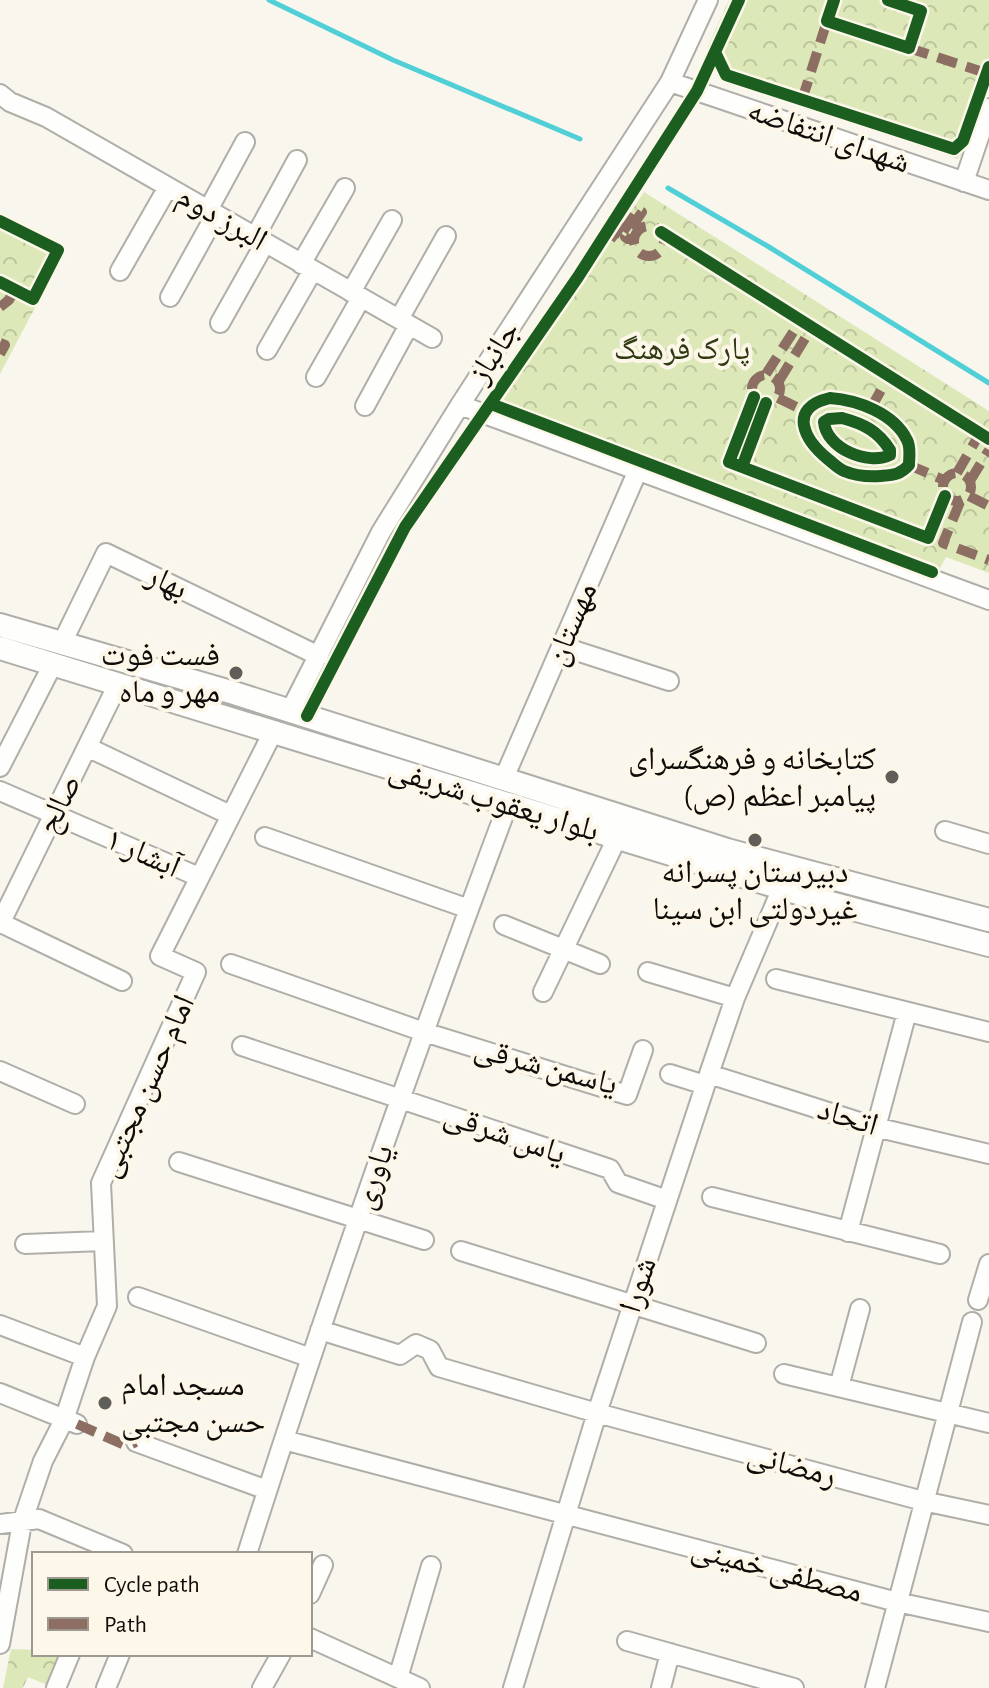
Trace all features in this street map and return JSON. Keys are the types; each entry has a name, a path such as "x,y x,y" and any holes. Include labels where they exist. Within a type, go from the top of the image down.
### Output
{"main road":[{"name":"بلوار یعقوب شریفی","path":"0,625 118,684 830,903 989,945"},
{"name":"بلوار یعقوب شریفی","path":"0,648 58,654 290,711 727,850 989,920"},
{"path":"273,732 290,711"},
{"path":"504,778 508,804"},
{"path":"782,888 791,866"}],"street":[{"name":"جانباز","path":"290,711 381,532 670,82 708,0"},
{"name":"شهدای انتفاضه","path":"670,82 989,190"},
{"name":"البرز دوم","path":"3,99 46,117 432,338"},
{"path":"964,182 989,108"},
{"path":"170,297 245,142"},
{"path":"220,323 297,160"},
{"path":"120,271 168,187"},
{"path":"267,350 345,188"},
{"path":"316,377 392,220"},
{"path":"365,406 446,236"},
{"path":"460,405 989,600"},
{"name":"مهستان","path":"504,778 638,470"},
{"name":"بهار","path":"58,654 106,553 319,656"},
{"path":"561,646 669,681"},
{"path":"0,767 58,654"},
{"name":"صالح","path":"0,924 118,684"},
{"name":"امام حسن مجتبی","path":"0,1644 22,1523 43,1461 71,1422 85,1357 107,1306 101,1183 196,972 160,956 273,732"},
{"path":"87,747 230,815"},
{"name":"آبشار ۱","path":"0,791 199,877"},
{"name":"یاوری","path":"248,1552 400,1098 508,804"},
{"path":"945,831 989,844"},
{"path":"265,837 469,909"},
{"path":"543,992 617,838"},
{"name":"شورا","path":"513,1688 632,1303 707,1079 735,998 782,888"},
{"path":"0,924 122,981"},
{"path":"504,925 600,964"},
{"path":"231,964 424,1032"},
{"path":"648,972 735,998"},
{"path":"776,979 989,1032"},
{"path":"848,1232 907,1012"},
{"name":"یاسمن شرقی","path":"424,1032 627,1095 643,1050"},
{"name":"یاس شرقی","path":"242,1046 610,1169 618,1183 667,1200"},
{"path":"0,1071 75,1104"},
{"name":"اتحاد","path":"670,1074 707,1079 875,1127 989,1154"},
{"path":"179,1162 424,1240"},
{"path":"712,1197 940,1254"},
{"path":"25,1244 103,1241"},
{"path":"461,1251 756,1343"},
{"path":"978,1300 989,1264"},
{"path":"138,1297 311,1358"},
{"path":"839,1387 860,1309"},
{"path":"875,1688 972,1322"},
{"path":"0,1325 85,1357"},
{"name":"رمضانی","path":"320,1330 400,1355 416,1344 430,1350 439,1367 923,1501 989,1515"},
{"path":"784,1374 989,1423"},
{"path":"0,1393 71,1422"},
{"name":"مصطفی خمینی","path":"284,1440 897,1602 989,1622"},
{"path":"136,1442 267,1490"},
{"path":"0,1524 39,1519 115,1552"},
{"path":"312,1590 323,1565"},
{"path":"398,1678 431,1566"},
{"path":"312,1639 420,1688"},
{"path":"627,1641 774,1686 794,1688"},
{"path":"661,1688 670,1653"},
{"path":"56,1688 69,1656"},
{"path":"106,1688 119,1656"},
{"path":"262,1688 280,1656"}],"green space":[{"path":"729,0 989,0 989,82 966,150 957,159 724,81 707,48"},
{"name":"پارک فرهنگ","path":"644,192 989,411 989,573 946,557 940,568 916,560 502,401"},
{"path":"0,213 67,247 0,374"},
{"path":"11,1649 32,1650 32,1656 60,1656 50,1686 28,1677 23,1688 3,1688"}],"waterway":[{"path":"269,0 393,60 580,139"},
{"path":"668,188 989,383"}],"marked path":[{"path":"802,100 827,21"},
{"path":"909,48 989,74"},
{"path":"623,223 614,236 618,239 638,210 642,212 625,237 634,239"},
{"path":"649,226 660,230 664,241 660,252 649,256 638,252 634,241 638,230 649,226"},
{"path":"0,307 9,300 15,289"},
{"path":"766,374 801,320"},
{"path":"779,381 812,327"},
{"path":"0,343 5,345 0,354"},
{"path":"766,375 776,379 780,389 776,399 766,403 756,399 752,389 756,379 766,375"},
{"path":"871,408 889,376"},
{"path":"778,398 805,411"},
{"path":"957,473 980,433"},
{"path":"970,481 989,450"},
{"path":"909,465 944,480"},
{"path":"957,473 967,477 971,487 967,497 957,501 947,497 943,487 947,477 957,473"},
{"path":"969,496 989,506"},
{"path":"960,502 943,543 989,560"},
{"path":"77,1424 127,1446 136,1442"}],"cycle path":[{"path":"739,0 715,52 726,75 954,149 963,141 989,67"},
{"path":"834,0 827,21 909,48 921,11 888,0"},
{"path":"307,716 405,527 578,277 697,91 715,52"},
{"path":"0,221 58,250 33,299 0,282"},
{"path":"661,232 989,439"},
{"path":"754,397 729,462 742,467 766,403"},
{"path":"830,398 863,405 893,422 908,443 909,465 896,474 881,476 853,474 838,468 820,452 804,425 808,409 830,398"},
{"path":"491,404 932,572"},
{"path":"842,418 875,433 890,450 890,455 871,458 840,447 832,440 824,422 842,418"},
{"path":"742,467 928,538 945,496"}],"place":[{"name":"فست فوت مهر و ماه","path":"236,673"},
{"name":"کتابخانه و فرهنگسرای پیامبر اعظم (ص)","path":"892,777"},
{"name":"دبیرستان پسرانه غیردولتی ابن سینا","path":"755,840"},
{"name":"مسجد امام حسن مجتبی","path":"105,1403"}]}
